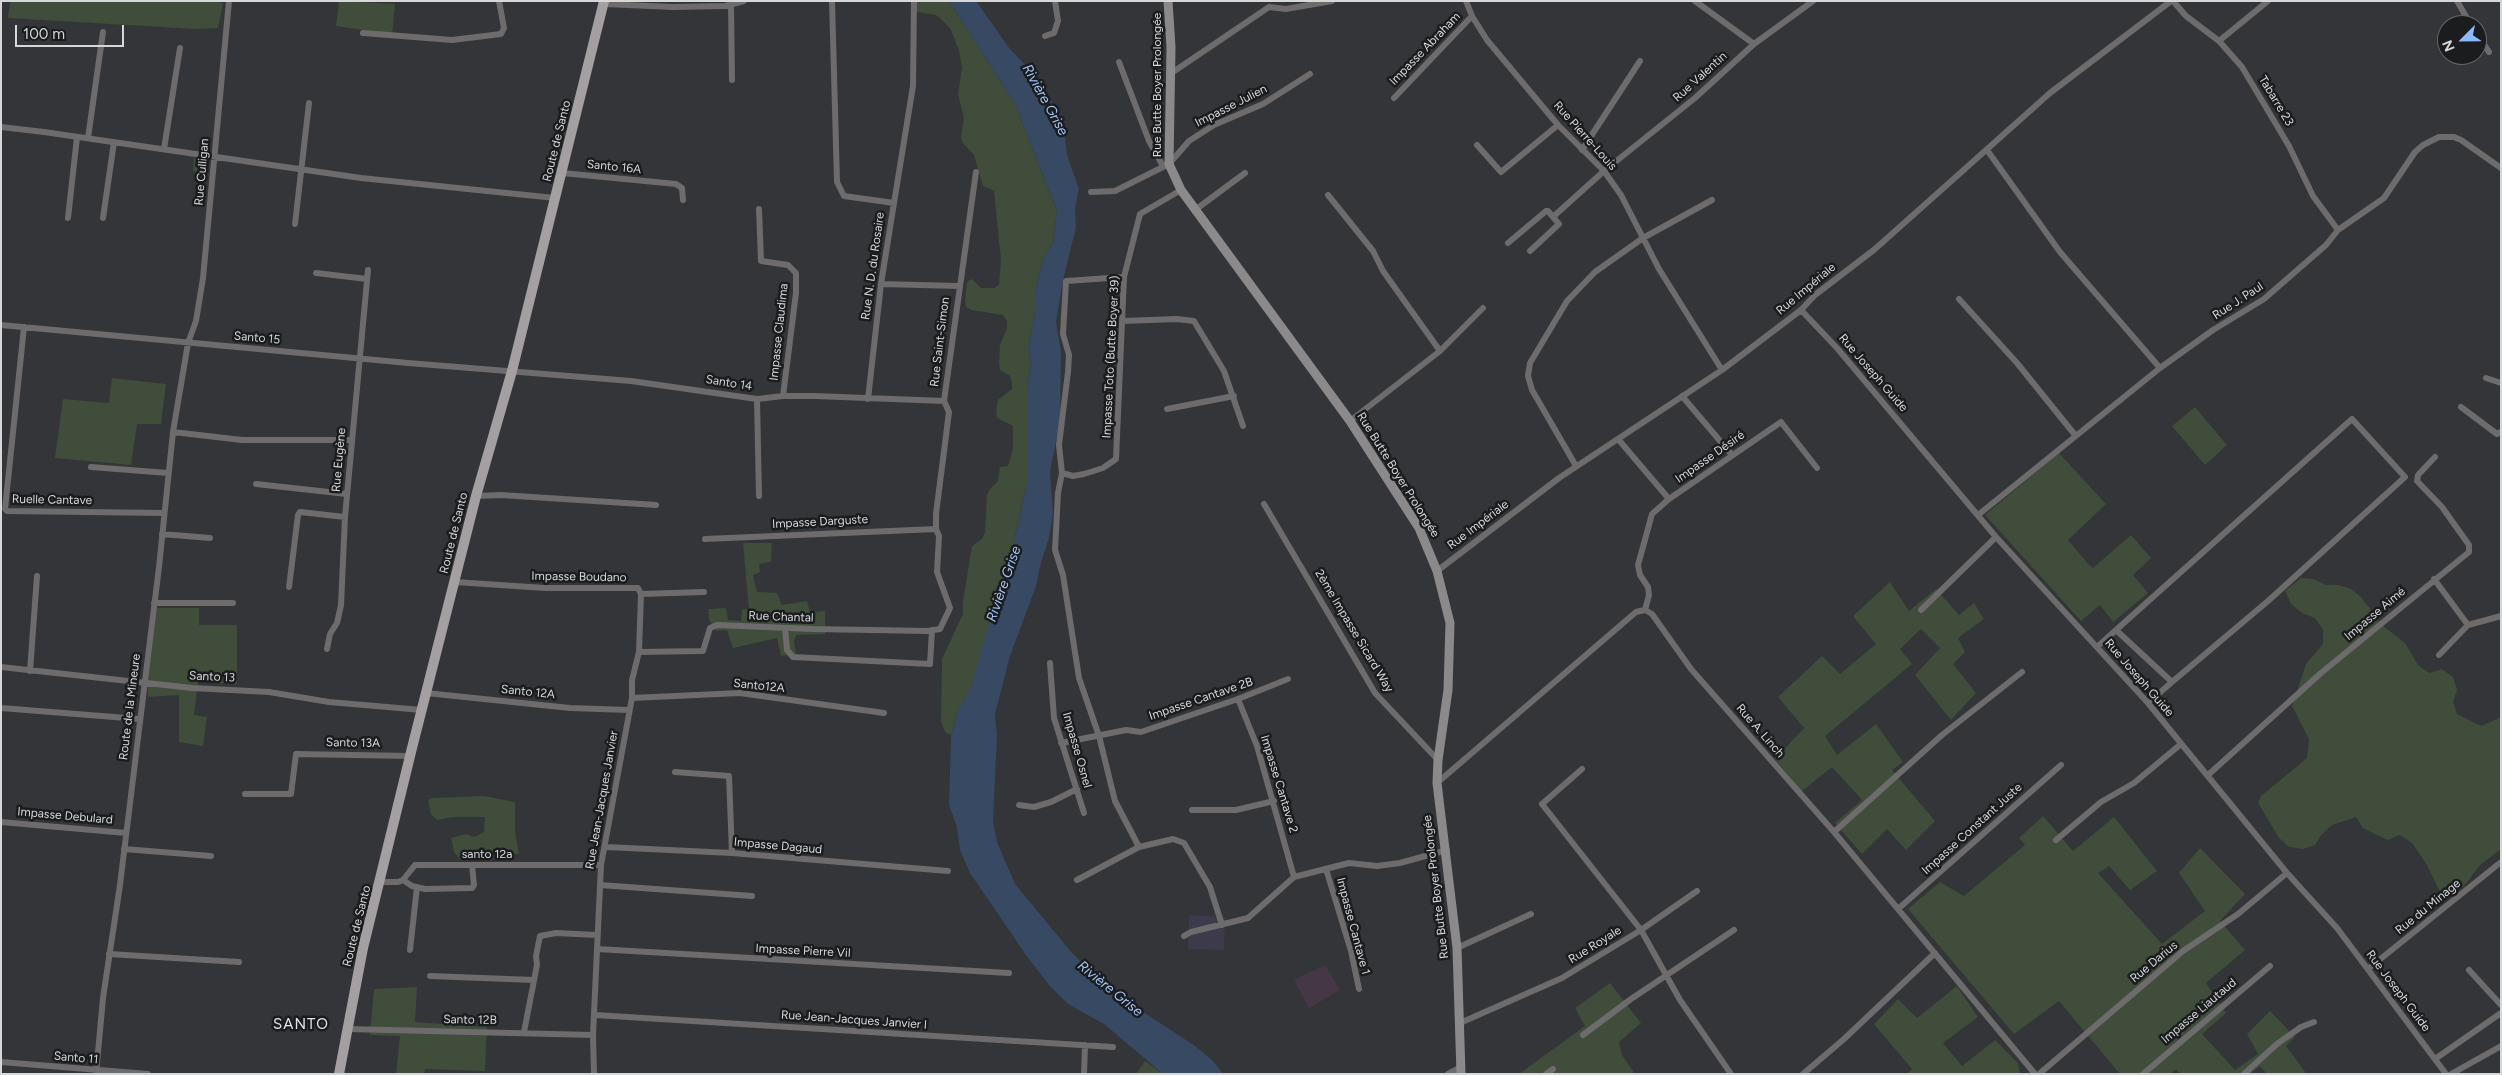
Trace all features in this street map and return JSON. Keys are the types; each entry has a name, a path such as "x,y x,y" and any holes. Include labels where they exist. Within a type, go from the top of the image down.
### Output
{"main road":[{"name":"Route de Santo","path":"339,1074 363,948 410,756 476,496 512,372 604,2"}],"street":[{"name":"Rue Culligan","path":"188,343 196,321 203,278 229,1"},
{"path":"363,34 452,40 501,34 504,28 499,1"},
{"path":"604,2 673,7 731,5 744,1"},
{"name":"Rue N. D. du Rosaire","path":"832,1 837,182 844,196 894,202 881,284 868,399"},
{"path":"894,202 913,86 914,1"},
{"path":"1045,36 1054,33 1058,21 1054,1"},
{"name":"Rue Butte Boyer Prolongée","path":"1168,1 1170,74 1166,165 1195,210 1350,421 1419,528 1437,571 1450,623 1448,690 1438,760 1437,783 1447,850 1457,948 1461,1070"},
{"path":"1170,74 1269,7 1275,1"},
{"path":"1269,7 1286,9 1332,1"},
{"name":"Rue Pierre-Louis","path":"1466,1 1472,16 1488,40 1558,125 1604,172 1620,195 1659,269 1722,370"},
{"path":"1695,1 1754,44"},
{"name":"Rue Valentin","path":"1554,216 1604,172 1695,98 1754,44 1813,1"},
{"name":"Tabarre 23","path":"2172,1 2186,16 2218,41 2242,67 2289,146 2312,196 2338,230"},
{"name":"Rue Impériale","path":"1437,571 1576,466 1722,370 1801,310 1815,295 1875,248 2050,93 2172,1"},
{"path":"2218,41 2268,1"},
{"path":"2457,1 2465,15"},
{"path":"731,5 732,80"},
{"name":"Impasse Abraham","path":"1394,98 1472,16"},
{"path":"88,138 103,32"},
{"path":"164,149 180,48"},
{"path":"1582,150 1640,61"},
{"path":"1091,192 1115,191 1166,165 1149,141 1119,62"},
{"name":"Impasse Julien","path":"1166,165 1189,141 1214,125 1263,104 1310,74"},
{"path":"295,224 308,103"},
{"path":"1477,145 1501,172 1558,125"},
{"path":"1,127 77,136 361,178 555,198"},
{"path":"68,218 77,136"},
{"name":"Rue J. Paul","path":"1978,515 2075,435 2101,418 2160,368 2213,330 2264,299 2326,245 2338,230 2384,198 2415,152 2423,145 2439,137 2447,136 2462,140 2501,168"},
{"path":"103,218 114,142"},
{"path":"1987,150 2060,252 2160,368"},
{"name":"Santo 16A","path":"562,172 679,185 684,192 683,200"},
{"name":"Rue Saint-Simon","path":"940,629 950,608 937,572 939,536 936,529 949,412 944,401 976,172"},
{"path":"1195,210 1245,173"},
{"name":"Impasse Toto (Butte Boyer 39)","path":"1062,473 1074,476 1084,474 1103,468 1116,459 1124,321 1124,277 1140,214 1181,190"},
{"path":"1328,195 1373,251 1383,271 1440,351"},
{"path":"1576,466 1532,390 1528,376 1530,363 1567,301 1595,272 1643,238 1712,200"},
{"name":"Impasse Claudima","path":"759,208 761,261 788,265 794,268 796,273 796,293 783,396"},
{"path":"1508,243 1546,211 1554,216 1559,224 1530,251"},
{"name":"Rue Eugène","path":"328,649 330,634 337,623 341,605 345,517 368,270"},
{"path":"316,273 367,279"},
{"path":"1124,277 1066,281 1063,334 1069,355 1059,445 1062,473 1058,493 1055,550 1063,575 1079,678 1098,736 1115,801 1139,847"},
{"path":"881,284 959,286"},
{"path":"1959,299 2017,363 2075,435"},
{"path":"1350,421 1440,351 1483,308"},
{"name":"Rue Joseph Guide","path":"1801,310 1838,348 1996,537 2148,703 2287,873 2337,928 2446,1074"},
{"path":"1124,321 1177,319 1194,321 1224,371 1244,426"},
{"name":"Santo 15","path":"1,325 512,372"},
{"name":"Ruelle Cantave","path":"24,326 5,509 7,511 164,513"},
{"name":"Route de la Mineure","path":"96,1072 154,603 173,432 188,343"},
{"name":"Santo 14","path":"512,372 649,383 757,399 783,396 944,401"},
{"path":"2486,378 2501,383"},
{"path":"1167,409 1234,396"},
{"path":"1682,396 1732,455"},
{"path":"757,399 759,496"},
{"path":"2461,407 2497,434 2501,432"},
{"path":"2097,647 2352,419 2405,477 2275,594 2148,703"},
{"name":"Impasse Désiré","path":"1618,439 1669,499 1782,422 1816,468"},
{"path":"173,432 242,440 352,440"},
{"name":"Impasse Aimé","path":"2208,775 2302,690 2470,548 2442,507 2417,481 2418,476 2435,457"},
{"path":"91,467 168,474"},
{"path":"256,484 347,494"},
{"path":"476,496 501,495 656,506"},
{"path":"1437,783 1636,612 1645,610 1648,587 1640,575 1638,565 1652,514 1669,499"},
{"name":"2ème Impasse Sicard Way","path":"1264,504 1375,693 1438,760"},
{"path":"289,587 298,515 300,512 345,517"},
{"name":"Impasse Darguste","path":"705,540 936,529"},
{"path":"162,534 210,538"},
{"path":"1921,610 1996,537"},
{"path":"30,671 37,576"},
{"path":"2434,579 2468,625"},
{"name":"Impasse Boudano","path":"455,582 545,588 638,588 641,594 639,652"},
{"path":"641,594 704,592"},
{"path":"154,603 233,603"},
{"name":"Rue A. Linch","path":"1645,610 1652,614 1691,669 1834,832 2035,1074"},
{"path":"2438,655 2468,625 2501,616"},
{"name":"Rue Chantal","path":"639,652 704,651 710,628 716,625 785,628 940,629"},
{"path":"785,628 788,654 793,657 930,664 932,630"},
{"path":"2116,630 2172,682"},
{"name":"Rue Jean-Jacques Janvier","path":"594,1074 593,1035 601,865 606,847 632,698 632,680 639,652"},
{"name":"Impasse Osnel","path":"1050,663 1054,718 1084,814"},
{"name":"Santo 13","path":"1,667 144,683 269,692 328,702 422,710"},
{"path":"1834,832 1942,735 2022,672"},
{"name":"Impasse Cantave 2B","path":"1061,743 1126,730 1140,732 1238,699 1288,679"},
{"name":"Santo 12A","path":"426,693 570,708 629,710"},
{"name":"Santo12A","path":"632,698 740,693 884,713"},
{"name":"Impasse Cantave 2","path":"1238,699 1257,746 1294,877"},
{"path":"1,708 139,719"},
{"path":"2056,840 2101,802 2134,783 2181,744"},
{"name":"Santo 13A","path":"244,794 291,794 296,754 410,756"},
{"name":"Impasse Constant Juste","path":"1898,909 2062,765"},
{"path":"1582,769 1542,804 1641,930 1697,891"},
{"path":"675,772 729,776 732,853"},
{"path":"1019,805 1037,806 1051,802 1076,789"},
{"path":"1192,810 1236,810 1256,807 1274,801"},
{"name":"Impasse Debulard","path":"1,822 126,833"},
{"path":"1077,880 1139,847 1173,839 1184,843 1210,887 1222,925"},
{"name":"Impasse Dagaud","path":"606,847 732,853 948,870"},
{"path":"124,849 211,856"},
{"path":"1184,936 1191,932 1248,918 1294,877 1349,863 1377,866 1400,863 1447,850"},
{"name":"Rue du Minage","path":"2368,969 2501,862"},
{"name":"santo 12a","path":"403,880 414,865 601,865"},
{"path":"380,882 398,882 403,880 417,888 472,888 474,885 472,865"},
{"name":"Impasse Cantave 1","path":"1326,868 1351,951 1358,989"},
{"name":"Rue Darius","path":"2039,1074 2183,951 2238,914 2287,873"},
{"path":"600,885 752,896"},
{"path":"410,950 417,888"},
{"path":"1457,948 1531,914"},
{"name":"Rue Royale","path":"1460,1023 1562,978 1641,930 1680,1000 1731,1074"},
{"path":"1583,1035 1666,975 1734,930"},
{"path":"524,1032 540,936 556,933 597,935"},
{"name":"Impasse Pierre Vil","path":"597,949 1009,973"},
{"path":"1803,1074 1844,1039 1935,953"},
{"path":"110,954 239,962"},
{"name":"Impasse Liautaud","path":"2143,1074 2270,966"},
{"path":"2469,970 2501,1005"},
{"path":"430,976 534,980"},
{"path":"2436,1059 2500,1016 2501,1013"},
{"name":"Rue Jean-Jacques Janvier I","path":"594,1015 1113,1046"},
{"path":"2244,1074 2300,1026 2314,1022"},
{"name":"Santo 12B","path":"347,1029 593,1035"},
{"path":"1084,1074 1085,1045"},
{"path":"2451,1074 2501,1046"},
{"name":"Santo 11","path":"1,1062 96,1072 148,1074"},
{"path":"1546,1074 1552,1069"},
{"path":"1448,1074 1461,1070"}],"shaded area":[{"path":"1189,915 1225,917 1224,950 1188,949"},
{"path":"1325,965 1340,990 1309,1008 1294,980"}],"green space":[{"path":"10,1 215,1 223,3 218,28 195,29 8,18"},
{"path":"339,1 395,4 392,34 336,26"},
{"path":"910,1 949,1 1014,102 1057,211 1053,243 1043,259 1035,292 1035,311 1028,349 1031,362 1027,388 1027,483 1014,541 1015,561 1011,581 993,617 971,688 959,709 951,735 945,732 941,721 942,659 963,614 963,601 972,546 982,539 985,533 987,495 998,481 1000,467 1008,466 1013,448 1013,426 997,418 996,412 998,400 1012,389 1012,383 1010,376 1000,370 999,363 1000,345 1007,328 1007,321 1003,315 971,310 966,307 965,301 967,282 972,279 981,288 994,288 999,285 1001,260 994,191 983,186 974,155 962,142 964,118 958,94 962,68 959,50 950,28 941,19 936,15 918,12"},
{"path":"194,158 203,160 202,172 193,171"},
{"path":"112,378 166,384 161,424 137,424 131,465 55,458 63,399 109,403"},
{"path":"2195,407 2227,445 2205,465 2172,426"},
{"path":"2059,453 2106,504 2068,540 2089,565 2093,568 2131,535 2151,558 2133,575 2148,593 2113,622 2100,605 2081,621 1985,515"},
{"path":"743,543 772,543 771,562 759,564 760,572 753,575 757,592 777,593 782,605 807,601 810,612 825,611 825,634 796,635 794,641 796,654 781,656 777,638 733,648 727,630 716,631 709,619 708,609 726,608 728,620 741,621 742,609 749,610"},
{"path":"2301,578 2313,579 2326,585 2339,585 2351,589 2361,597 2383,626 2405,643 2418,665 2429,673 2442,669 2453,677 2457,690 2453,702 2457,714 2481,726 2501,717 2501,849 2480,865 2464,886 2452,891 2439,890 2427,865 2412,843 2400,835 2388,840 2375,834 2363,828 2356,817 2332,825 2322,834 2315,845 2303,849 2289,847 2279,838 2258,803 2261,796 2307,758 2309,739 2292,706 2306,664 2323,644 2323,630 2315,618 2302,613 2291,604 2285,591"},
{"path":"1890,582 1909,611 1936,589 1959,615 1974,603 1984,619 1958,638 1965,652 1953,664 1976,693 1951,720 1915,675 1940,648 1921,629 1900,649 1912,664 1825,736 1837,755 1876,724 1903,762 1892,770 1935,821 1906,850 1887,829 1862,854 1835,823 1862,800 1832,767 1802,791 1775,759 1804,728 1778,697 1822,656 1840,674 1876,644 1853,616"},
{"path":"157,608 199,608 199,625 237,625 237,684 198,682 194,715 207,717 203,746 179,742 179,695 148,697 148,680"},
{"path":"484,796 515,802 515,832 519,854 486,853 460,859 454,852 451,838 466,834 474,837 484,832 485,817 452,817 437,820 431,814 428,800 432,798"},
{"path":"2043,816 2073,851 2114,817 2157,871 2130,890 2109,866 2098,873 2162,944 2205,911 2179,873 2200,848 2245,894 2220,921 2245,950 2206,983 2226,1013 2202,1034 2235,1070 2258,1054 2247,1034 2270,1011 2295,1037 2286,1046 2306,1073 2267,1074 2260,1066 2250,1074 2181,1074 2176,1069 2170,1074 2120,1074 2059,1001 2014,1034 1908,909 1940,882 1964,896 2025,845 2019,838"},
{"path":"1610,983 1641,1023 1619,1042 1622,1055 1635,1074 1519,1074 1585,1026 1575,1008"},
{"path":"1957,986 1978,1017 1943,1043 1962,1066 1995,1040 2018,1063 2020,1074 1907,1074 1912,1069 1874,1024 1898,999 1917,1018"},
{"path":"417,987 415,1022 487,1027 485,1071 425,1069 424,1074 396,1074 400,1036 370,1035 374,989"},
{"path":"1145,1061 1163,1074 1136,1074"}],"water":[{"name":"Rivière Grise","path":"949,1 976,1 1010,49 1037,77 1053,104 1064,130 1067,155 1079,189 1075,208 1076,227 1063,280 1056,322 1061,352 1060,421 1050,471 1053,514 1049,538 1036,586 1010,656 995,714 997,735 993,821 997,842 1015,884 1072,953 1122,998 1195,1046 1212,1060 1223,1074 1163,1074 1104,1024 1068,1004 1049,985 1026,955 970,873 960,850 957,827 949,805 951,735 959,709 971,687 987,629 1005,594 1015,561 1014,541 1027,483 1027,388 1031,362 1028,349 1035,311 1035,292 1043,259 1053,243 1057,211 1014,102"}],"district":[{"name":"SANTO","path":"301,1025"}]}
